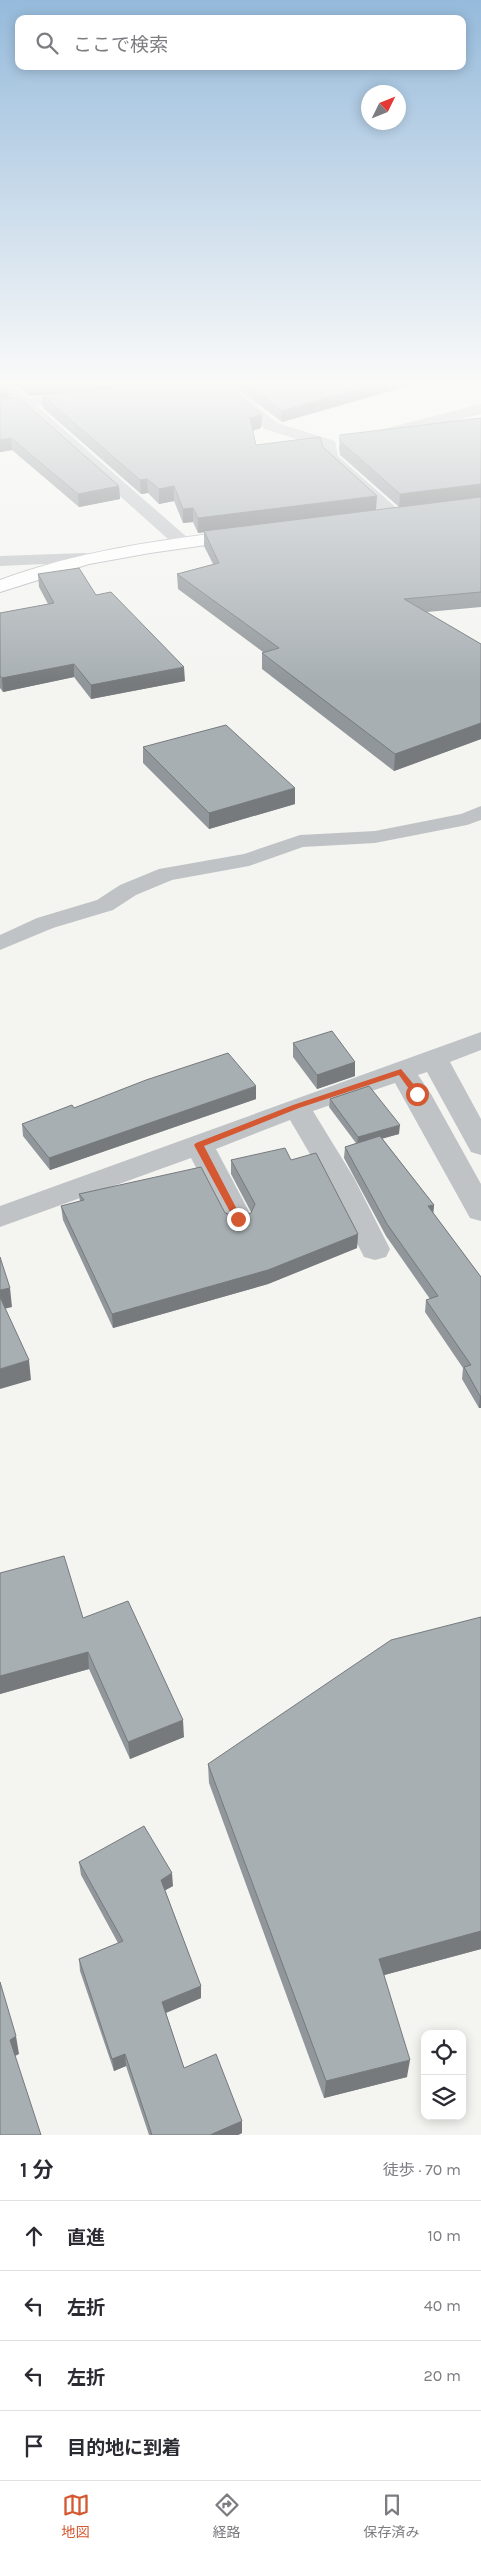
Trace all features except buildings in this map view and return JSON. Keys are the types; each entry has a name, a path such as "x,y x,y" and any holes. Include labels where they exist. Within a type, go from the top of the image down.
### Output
{"street":[{"path":"117,484 182,542"},
{"path":"359,484 394,515"},
{"path":"375,518 413,513"},
{"path":"0,586 32,573 84,558 182,542 260,533"},
{"path":"0,561 84,558"},
{"path":"0,1217 199,1145 296,1106 401,1072 481,1040"},
{"path":"434,1059 481,1145"},
{"path":"401,1072 417,1094 481,1211"},
{"path":"296,1106 339,1178 375,1249"},
{"path":"199,1145 238,1219"}],"lane":[{"path":"0,942 45,923 105,905 128,890 167,874 249,860 300,841 375,837 467,819 481,812"}],"route":[{"path":"238,1219 199,1145 296,1106 401,1072 417,1094"}]}
